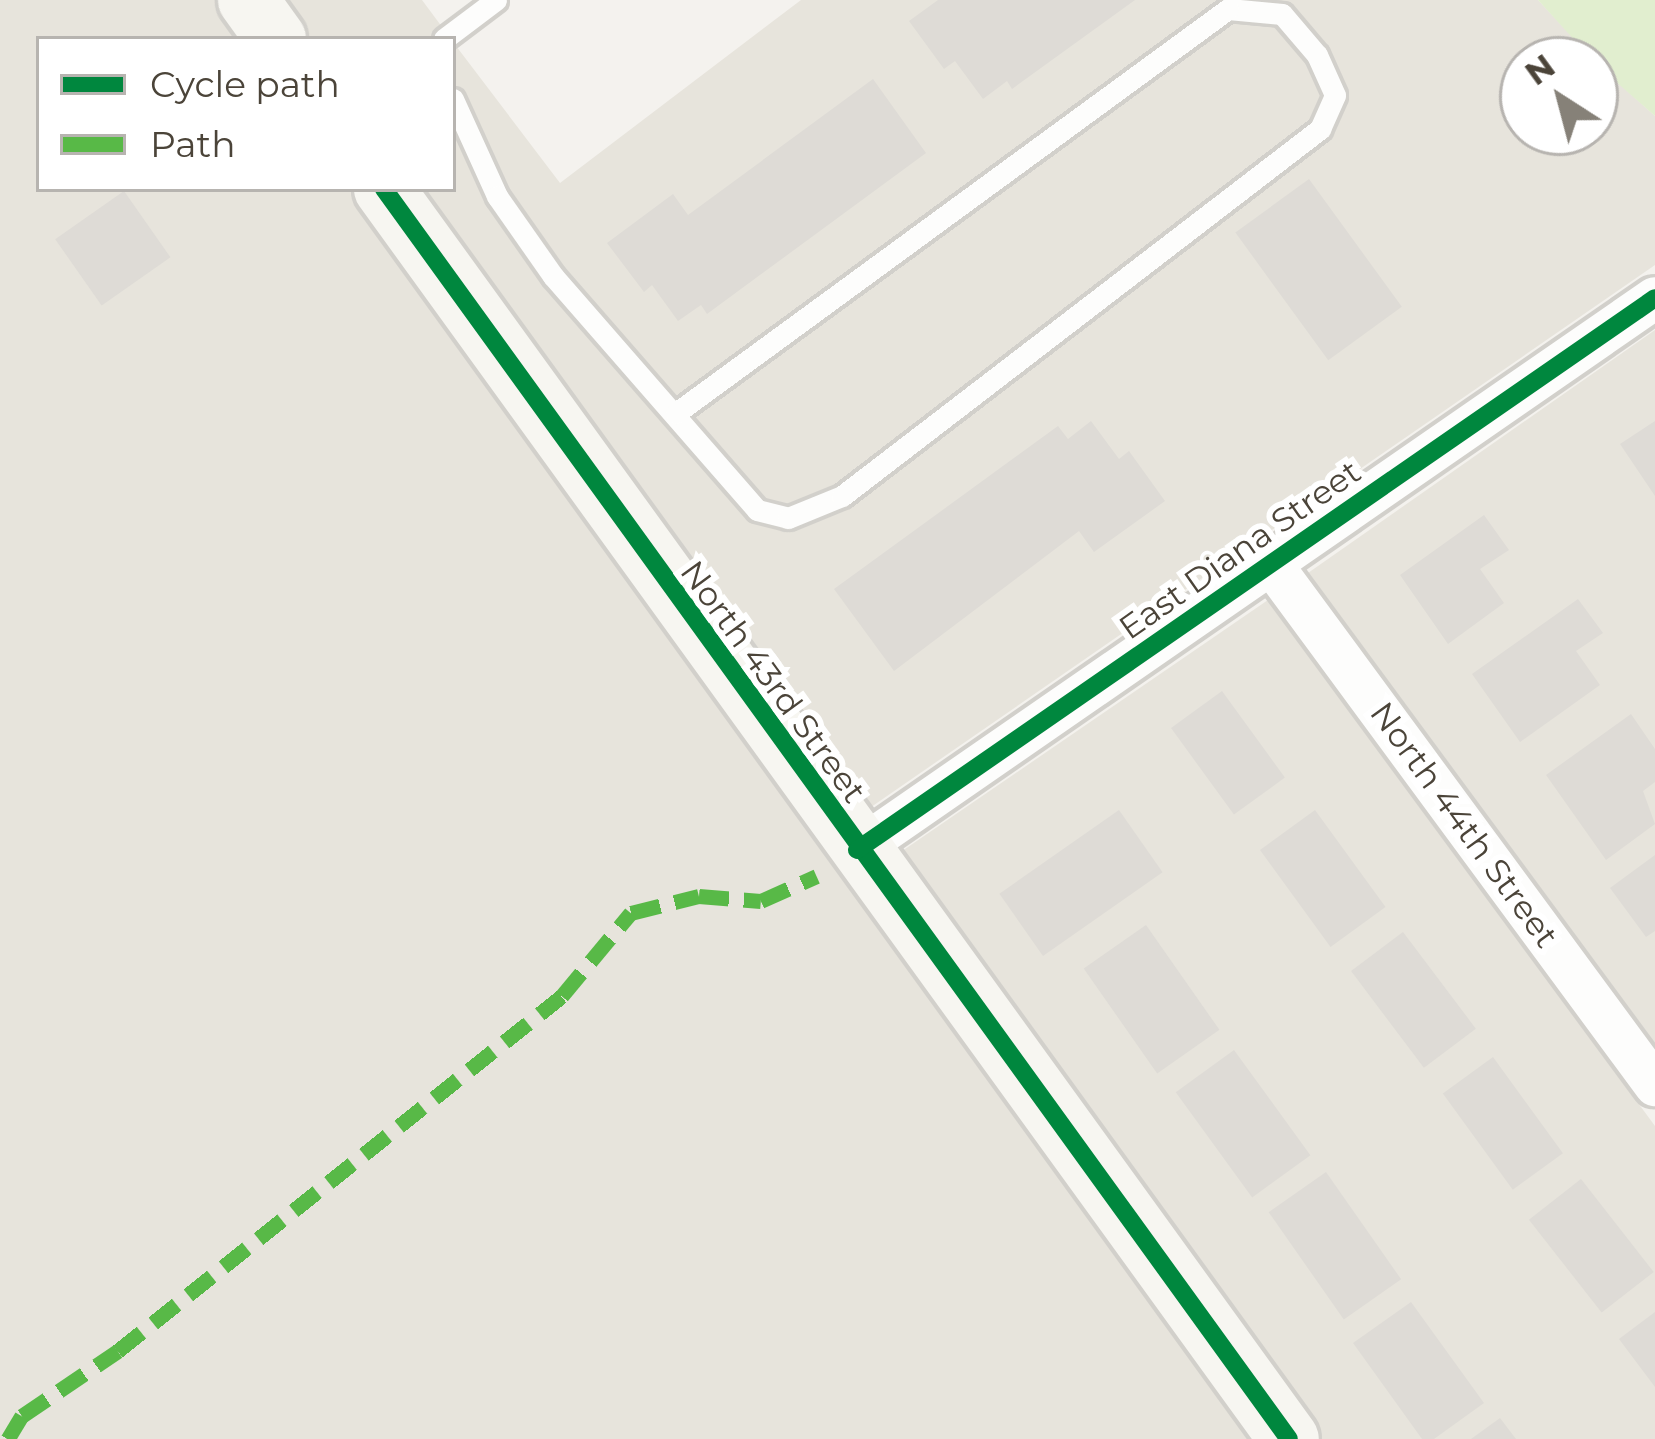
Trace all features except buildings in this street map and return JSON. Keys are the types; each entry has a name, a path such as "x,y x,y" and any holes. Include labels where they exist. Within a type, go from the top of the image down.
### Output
{"street":[{"path":"248,0 274,36"},
{"name":"North 43rd Street","path":"386,192 856,850 1289,1439"},
{"name":"East Diana Street","path":"856,850 1655,298"},
{"name":"North 44th Street","path":"1272,565 1655,1085"}],"lane":[{"path":"448,36 496,0"},
{"path":"456,106 497,196 553,276 757,510 788,518 842,496 1320,129 1335,95 1318,55 1282,14 1228,9 676,413"}],"shaded area":[{"path":"0,0 215,0 241,36 36,36 36,192 353,192 1258,1439 0,1439"},
{"path":"275,0 422,0 449,36 301,36"},
{"path":"801,0 1538,0 1572,36 1499,36 1499,156 1619,156 1619,84 1655,116 1655,265 861,814 413,192 456,192 456,46 560,183"},
{"path":"1655,330 1655,1045 1308,573"},
{"path":"1268,600 1655,1126 1655,1439 1319,1439 892,858"}],"green space":[{"path":"1538,0 1655,0 1655,116 1619,84 1619,36 1571,36"}],"marked path":[{"path":"8,1439 22,1416 118,1351 562,996 631,913 699,896 761,901 817,876"}],"cycle path":[{"path":"386,192 1289,1439"},
{"path":"857,850 1655,298"}]}
